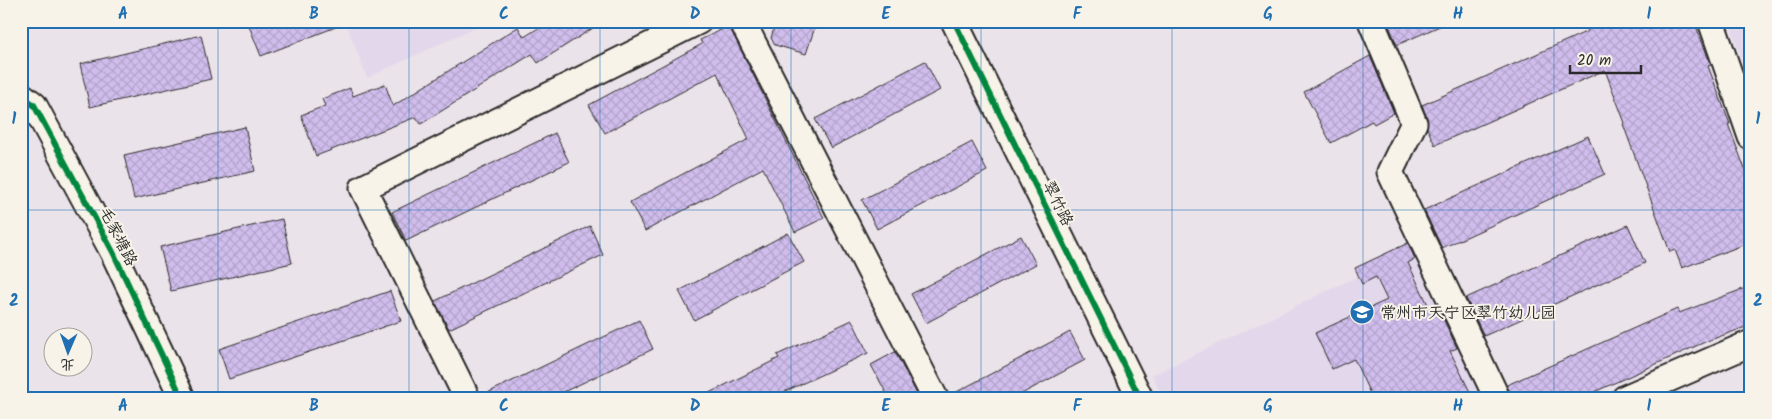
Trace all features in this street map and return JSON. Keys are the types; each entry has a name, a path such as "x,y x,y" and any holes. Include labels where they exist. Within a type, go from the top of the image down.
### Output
{"street":[{"path":"467,398 363,188 699,21"},
{"path":"742,21 935,398"},
{"name":"翠竹路","path":"954,21 1140,398"},
{"path":"1371,21 1414,123 1390,172 1497,398"},
{"path":"1711,21 1751,137"},
{"name":"毛家塘路","path":"21,95 34,105 113,252 182,398"},
{"path":"1625,398 1751,344"}],"shaded area":[{"path":"345,21 489,21 367,78"},
{"path":"1729,21 1751,21 1751,88"},
{"name":"常州市天宁区翠竹幼儿园","path":"1412,250 1484,398 1163,398 1152,375"}],"building":[{"path":"247,21 345,21 346,23 261,56"},
{"path":"550,21 604,21 538,63 532,54 421,124 416,117 316,156 301,115 325,106 322,99 350,88 353,96 385,84 393,106 518,27 524,37"},
{"path":"776,21 817,21 806,54 775,45 771,38"},
{"path":"1387,21 1451,21 1397,45"},
{"path":"1585,21 1694,21 1711,65 1708,66 1730,124 1728,124 1751,185 1751,242 1682,268 1675,250 1670,252 1605,70 1435,145 1427,128 1427,118 1422,105 1588,31"},
{"path":"729,26 824,218 795,232 763,168 645,231 630,202 749,139 717,73 605,133 589,105 702,44 700,40"},
{"path":"201,35 211,79 90,107 80,64"},
{"path":"1370,56 1394,113 1374,124 1372,121 1331,143 1304,92"},
{"path":"925,61 940,90 831,148 815,119"},
{"path":"245,127 255,171 134,199 124,155"},
{"path":"555,133 569,162 406,241 392,212"},
{"path":"1588,136 1605,174 1442,248 1424,210"},
{"path":"972,142 987,171 877,229 862,200"},
{"path":"282,219 292,263 171,291 160,247"},
{"path":"1628,225 1645,263 1484,336 1466,298"},
{"path":"590,226 603,255 449,329 435,301"},
{"path":"788,233 804,262 694,320 679,291"},
{"path":"1021,236 1036,264 926,323 911,294"},
{"path":"1408,243 1415,259 1408,263 1432,313 1439,310 1457,348 1450,351 1473,398 1372,398 1354,359 1332,369 1315,333 1387,300 1376,277 1362,284 1355,268"},
{"path":"1751,286 1751,325 1705,342 1581,398 1511,398 1507,385 1677,309 1679,313"},
{"path":"390,291 401,321 229,379 219,349"},
{"path":"639,320 653,349 551,398 481,398 481,396"},
{"path":"852,320 868,353 771,398 699,398 779,358 777,355"},
{"path":"1070,332 1085,360 1014,398 949,398 949,396"},
{"path":"895,352 919,398 889,398 871,365"}],"cycle path":[{"path":"954,21 1140,398"},
{"path":"21,95 34,105 113,252 182,398"}],"place":[{"name":"常州市天宁区翠竹幼儿园","path":"1362,312"}]}
